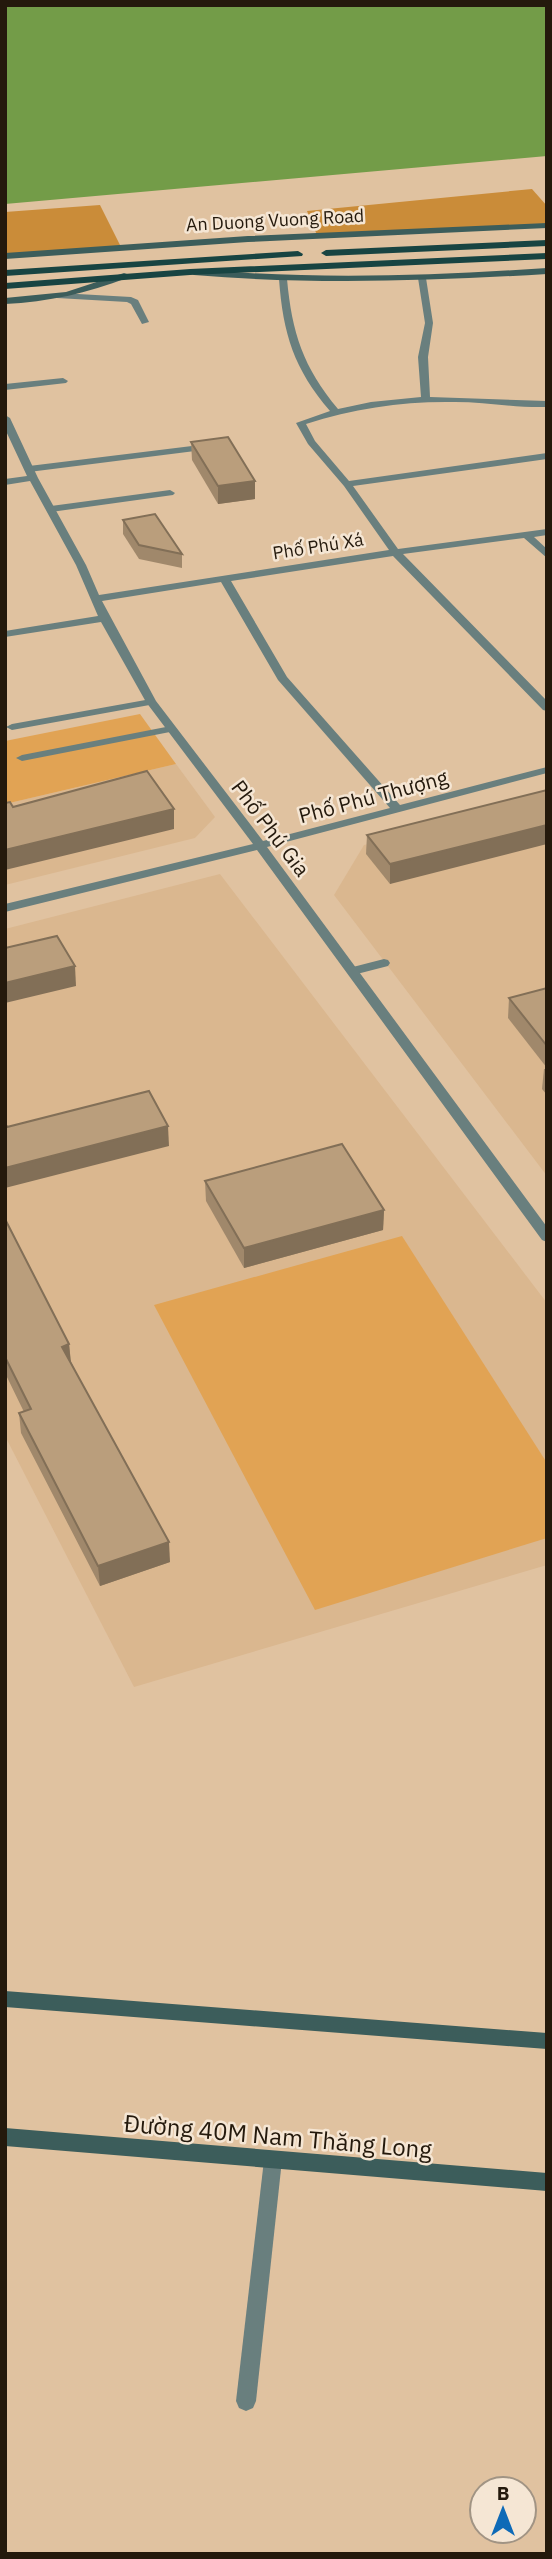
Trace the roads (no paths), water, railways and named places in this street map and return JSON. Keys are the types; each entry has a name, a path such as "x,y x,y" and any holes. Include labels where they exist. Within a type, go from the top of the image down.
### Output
{"main road":[{"name":"An Duong Vuong Road","path":"5,273 203,258 547,243"},
{"path":"5,286 190,272 547,256"}],"street":[{"name":"An Duong Vuong Road","path":"5,256 248,239 547,225"},
{"path":"190,272 283,279 422,278 547,271"},
{"path":"5,302 60,296 98,287 124,276"},
{"path":"422,278 429,323 423,357 426,401"},
{"path":"283,279 292,347 310,384 335,411"},
{"path":"60,296 128,299 135,303 145,322"},
{"path":"5,387 63,382"},
{"path":"547,404 522,406 444,398 335,411 301,423 311,442 347,484 394,552 547,708"},
{"name":"Phố Phú Gia","path":"5,418 31,474 81,565 104,618 151,702 260,845 547,1237"},
{"path":"5,482 31,474 192,449"},
{"path":"347,484 547,457"},
{"path":"51,509 170,493"},
{"name":"Phố Phú Xá","path":"95,599 394,552 547,532"},
{"path":"527,535 547,555"},
{"path":"224,579 282,678 397,810"},
{"path":"5,634 104,618"},
{"path":"12,727 151,702"},
{"path":"22,758 171,729"},
{"name":"Phố Phú Thượng","path":"5,908 547,770"},
{"path":"353,971 384,962"},
{"path":"5,1999 547,2041"},
{"name":"Đường 40M Nam Thăng Long","path":"5,2137 547,2182"},
{"path":"246,2401 273,2160"}]}
